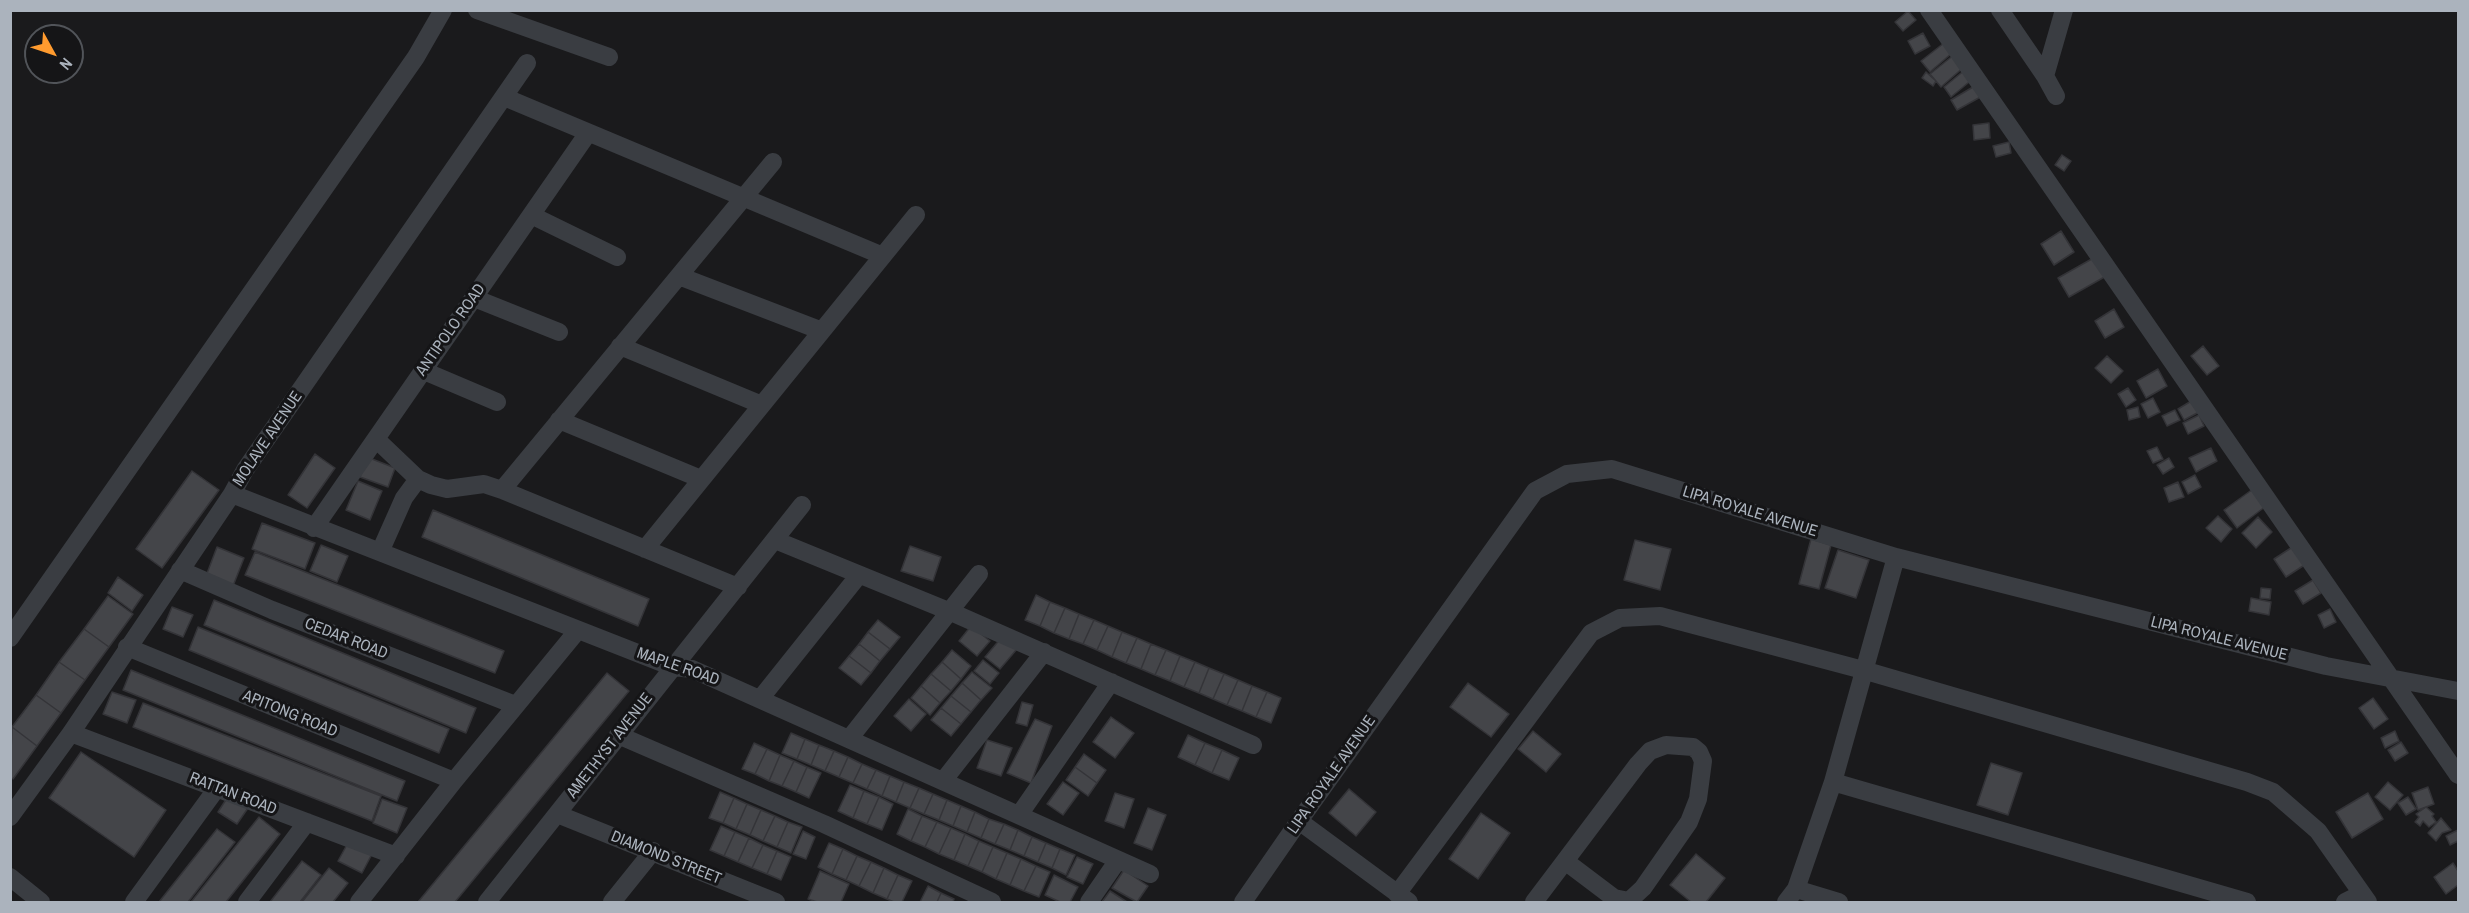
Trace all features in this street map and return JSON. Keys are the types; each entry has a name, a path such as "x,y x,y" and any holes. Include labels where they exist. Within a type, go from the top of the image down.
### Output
{"street":[{"path":"10,638 416,57 443,10"},
{"path":"477,10 609,57"},
{"path":"1929,10 2458,775"},
{"path":"2000,10 2056,96"},
{"path":"2045,76 2064,10"},
{"name":"MOLAVE AVENUE","path":"10,817 71,733 232,494 244,470 527,63"},
{"path":"504,97 883,256"},
{"name":"ANTIPOLO ROAD","path":"314,528 588,133"},
{"path":"502,490 773,162"},
{"path":"531,215 616,257"},
{"path":"645,549 916,215"},
{"path":"679,276 822,331"},
{"path":"474,298 559,332"},
{"path":"620,346 762,405"},
{"path":"424,371 497,402"},
{"path":"559,420 701,479"},
{"path":"376,439 418,479 447,489 484,484 502,490 738,587"},
{"name":"LIPA ROYALE AVENUE","path":"1243,903 1535,491 1567,474 1612,469 1896,557 2314,663 2458,692"},
{"path":"380,552 404,498 418,479"},
{"name":"MAPLE ROAD","path":"232,494 673,667 692,669 1150,874"},
{"name":"AMETHYST AVENUE","path":"487,903 802,505"},
{"path":"775,540 951,612 1253,744"},
{"path":"1839,903 1791,896 1833,782 1896,557"},
{"name":"CEDAR ROAD","path":"180,570 272,610 515,705"},
{"path":"849,739 979,574"},
{"path":"760,699 859,575"},
{"path":"1299,821 1403,898 1591,633 1620,618 1660,616 1863,670 2247,782 2273,792 2318,831 2365,898 2345,903"},
{"path":"358,903 515,705 578,630"},
{"name":"APITONG ROAD","path":"127,647 454,781"},
{"path":"943,781 1044,652"},
{"path":"1018,815 1111,682"},
{"name":"RATTAN ROAD","path":"71,733 396,856"},
{"path":"618,735 824,824 992,903"},
{"path":"1534,903 1565,861 1638,764 1650,751 1666,745 1693,747 1699,752 1703,761 1698,799 1689,822 1643,888 1629,901 1614,898 1565,861"},
{"path":"1833,782 2247,903"},
{"path":"134,903 217,788"},
{"name":"DIAMOND STREET","path":"557,814 653,851 741,897 776,903"},
{"path":"248,903 307,822"},
{"path":"612,903 653,851"},
{"path":"1089,903 1118,860"},
{"path":"10,877 41,903"}],"building":[{"path":"1908,11 1916,20 1903,31 1895,22"},
{"path":"1923,33 1930,46 1915,54 1908,41"},
{"path":"1944,43 1952,53 1930,72 1921,61"},
{"path":"1955,54 1965,66 1941,87 1930,74"},
{"path":"1966,69 1974,78 1951,97 1944,87"},
{"path":"1926,72 1936,81 1933,86 1922,78"},
{"path":"1978,84 1984,95 1957,110 1951,100"},
{"path":"1989,123 1990,138 1974,140 1973,125"},
{"path":"2009,142 2011,153 1996,157 1993,146"},
{"path":"2062,155 2071,161 2064,171 2055,165"},
{"path":"2061,231 2074,252 2054,265 2041,244"},
{"path":"2097,256 2108,275 2069,297 2058,278"},
{"path":"2114,309 2124,327 2105,338 2095,321"},
{"path":"2203,346 2219,366 2207,375 2191,356"},
{"path":"2107,356 2123,371 2111,383 2095,368"},
{"path":"2158,369 2167,386 2146,398 2137,381"},
{"path":"2128,388 2136,400 2126,407 2118,394"},
{"path":"2153,398 2160,412 2148,418 2141,404"},
{"path":"2193,400 2199,412 2184,420 2178,409"},
{"path":"2138,407 2140,417 2129,420 2127,410"},
{"path":"2175,410 2180,420 2167,426 2162,416"},
{"path":"2199,415 2204,426 2188,434 2183,423"},
{"path":"2157,447 2163,459 2153,463 2147,451"},
{"path":"2211,448 2217,461 2196,472 2189,458"},
{"path":"315,454 335,468 307,508 288,495"},
{"path":"367,457 395,468 388,487 360,477"},
{"path":"2169,458 2174,467 2163,474 2157,465"},
{"path":"192,471 219,490 162,568 136,549"},
{"path":"2195,475 2201,487 2188,494 2182,482"},
{"path":"358,481 382,491 370,520 346,510"},
{"path":"2178,482 2184,497 2169,502 2164,488"},
{"path":"2253,489 2266,506 2237,528 2224,510"},
{"path":"433,510 649,599 638,626 422,537"},
{"path":"2218,516 2232,529 2221,542 2206,528"},
{"path":"2258,517 2272,532 2256,548 2242,533"},
{"path":"262,523 315,543 305,569 252,549"},
{"path":"1811,539 1831,545 1819,589 1799,584"},
{"path":"1635,540 1671,549 1660,590 1624,580"},
{"path":"321,545 348,556 337,582 310,571"},
{"path":"910,546 941,557 933,581 901,571"},
{"path":"2294,546 2306,564 2286,577 2274,559"},
{"path":"217,547 244,558 233,586 206,576"},
{"path":"1838,550 1869,560 1856,598 1825,588"},
{"path":"255,552 504,651 495,673 245,575"},
{"path":"118,577 143,595 132,611 108,593"},
{"path":"2313,580 2321,593 2303,604 2295,591"},
{"path":"2261,588 2271,589 2270,599 2260,598"},
{"path":"1036,595 1050,602 1040,626 1025,620"},
{"path":"108,596 133,614 109,647 84,629"},
{"path":"2251,598 2271,602 2269,615 2249,611"},
{"path":"214,600 476,708 466,733 204,625"},
{"path":"1050,602 1065,608 1054,633 1040,626"},
{"path":"172,607 193,615 183,637 163,629"},
{"path":"1065,608 1079,614 1069,639 1054,633"},
{"path":"2330,609 2336,622 2324,628 2318,615"},
{"path":"1079,614 1094,620 1083,644 1069,639"},
{"path":"878,620 900,637 890,649 868,632"},
{"path":"1094,620 1108,626 1097,650 1083,644"},
{"path":"971,626 990,641 977,656 959,641"},
{"path":"1108,626 1122,632 1112,657 1097,650"},
{"path":"198,627 449,729 439,753 189,650"},
{"path":"84,629 109,647 85,680 59,662"},
{"path":"868,632 890,649 880,661 859,644"},
{"path":"1122,632 1137,638 1126,663 1112,657"},
{"path":"1002,637 1017,649 1000,669 985,657"},
{"path":"1137,638 1151,644 1141,669 1126,663"},
{"path":"859,644 880,661 871,673 849,656"},
{"path":"1151,644 1166,650 1155,675 1141,669"},
{"path":"952,650 971,666 961,679 942,662"},
{"path":"1166,650 1180,656 1170,681 1155,675"},
{"path":"849,656 871,673 861,685 839,668"},
{"path":"1180,656 1195,662 1184,687 1170,681"},
{"path":"983,660 999,673 990,684 974,671"},
{"path":"59,662 85,680 61,713 36,695"},
{"path":"942,662 961,679 951,691 931,674"},
{"path":"1195,662 1209,668 1199,693 1184,687"},
{"path":"1209,668 1224,674 1213,699 1199,693"},
{"path":"131,670 405,781 397,801 123,690"},
{"path":"972,672 992,688 981,700 962,683"},
{"path":"607,673 629,691 455,902 418,902"},
{"path":"931,674 951,691 940,703 921,686"},
{"path":"1224,674 1238,680 1227,705 1213,699"},
{"path":"1238,680 1252,686 1242,711 1227,705"},
{"path":"962,683 981,700 971,712 951,696"},
{"path":"1468,683 1509,714 1491,737 1450,707"},
{"path":"921,686 940,703 930,715 911,698"},
{"path":"1252,686 1267,692 1256,717 1242,711"},
{"path":"112,692 136,700 127,723 103,714"},
{"path":"1267,692 1281,698 1271,723 1256,717"},
{"path":"36,695 61,713 37,746 12,727"},
{"path":"951,696 971,712 961,724 941,708"},
{"path":"2373,698 2388,719 2374,729 2359,708"},
{"path":"909,699 926,714 911,731 894,716"},
{"path":"1022,702 1033,705 1027,726 1016,723"},
{"path":"143,703 381,796 372,821 133,727"},
{"path":"941,708 961,724 951,736 931,720"},
{"path":"1111,717 1134,733 1115,758 1093,742"},
{"path":"1035,719 1052,726 1031,783 1007,773"},
{"path":"12,727 37,746 13,779 10,777"},
{"path":"1533,731 1561,754 1546,772 1518,749"},
{"path":"2395,731 2399,741 2385,748 2381,738"},
{"path":"791,733 805,739 797,759 782,753"},
{"path":"1188,735 1205,743 1195,765 1178,757"},
{"path":"805,739 819,745 811,765 797,759"},
{"path":"987,740 1012,748 1001,776 977,768"},
{"path":"2401,742 2408,753 2395,761 2388,750"},
{"path":"754,743 767,749 755,774 742,769"},
{"path":"1205,743 1222,750 1212,773 1195,765"},
{"path":"819,745 834,751 825,771 811,765"},
{"path":"767,749 780,755 769,781 755,774"},
{"path":"1222,750 1239,758 1229,780 1212,773"},
{"path":"834,751 848,757 839,777 825,771"},
{"path":"81,752 166,810 134,857 49,798"},
{"path":"1084,754 1106,770 1097,783 1075,767"},
{"path":"780,755 794,761 782,786 769,781"},
{"path":"848,757 862,764 853,783 839,777"},
{"path":"794,761 807,767 796,792 782,786"},
{"path":"1991,763 2022,773 2008,815 1977,805"},
{"path":"862,764 876,770 867,789 853,783"},
{"path":"807,767 821,773 809,798 796,792"},
{"path":"1075,767 1097,783 1088,796 1066,780"},
{"path":"876,770 890,776 882,796 867,789"},
{"path":"890,776 904,782 896,802 882,796"},
{"path":"904,782 919,788 910,808 896,802"},
{"path":"1063,782 1079,793 1063,815 1047,804"},
{"path":"2388,782 2403,795 2390,810 2375,797"},
{"path":"850,785 864,791 853,818 838,811"},
{"path":"2428,787 2434,804 2418,810 2412,793"},
{"path":"919,788 933,794 924,814 910,808"},
{"path":"1349,789 1376,812 1356,836 1329,813"},
{"path":"864,791 879,797 867,824 853,818"},
{"path":"720,792 734,798 723,823 709,818"},
{"path":"1115,793 1134,799 1124,828 1105,821"},
{"path":"2368,793 2383,819 2352,838 2336,812"},
{"path":"933,794 947,800 939,820 924,814"},
{"path":"229,795 248,808 237,824 218,812"},
{"path":"879,797 893,804 882,830 867,824"},
{"path":"2408,797 2416,809 2406,815 2398,803"},
{"path":"734,798 747,804 736,829 723,823"},
{"path":"382,799 407,808 397,833 373,823"},
{"path":"947,800 961,806 953,826 939,820"},
{"path":"747,804 761,810 750,835 736,829"},
{"path":"961,806 975,812 967,832 953,826"},
{"path":"2426,807 2434,814 2432,816 2436,822 2429,827 2423,821 2420,826 2415,822 2419,817 2416,814"},
{"path":"1148,808 1166,815 1152,850 1134,843"},
{"path":"908,809 922,816 911,841 897,834"},
{"path":"761,810 775,816 763,841 750,835"},
{"path":"975,812 989,819 981,838 967,832"},
{"path":"1481,813 1510,833 1478,879 1449,859"},
{"path":"775,816 788,822 777,847 763,841"},
{"path":"922,816 937,822 925,847 911,841"},
{"path":"259,817 280,834 226,902 191,902"},
{"path":"2441,818 2451,830 2442,833 2436,841 2428,833"},
{"path":"989,819 1004,824 995,844 981,838"},
{"path":"788,822 802,827 791,853 777,847"},
{"path":"937,822 951,828 939,854 925,847"},
{"path":"1004,824 1018,830 1010,850 995,844"},
{"path":"721,826 735,832 724,856 710,850"},
{"path":"951,828 965,834 954,860 939,854"},
{"path":"217,829 235,842 188,902 159,902"},
{"path":"1018,830 1032,837 1024,856 1010,850"},
{"path":"2458,830 2458,841 2450,845 2446,836"},
{"path":"803,831 815,837 806,859 793,854"},
{"path":"735,832 749,838 738,862 724,856"},
{"path":"965,834 979,841 968,866 954,860"},
{"path":"1032,837 1046,843 1038,862 1024,856"},
{"path":"749,838 763,845 752,868 738,862"},
{"path":"349,841 372,854 362,873 338,861"},
{"path":"979,841 993,847 982,872 968,866"},
{"path":"829,843 843,849 832,874 818,867"},
{"path":"1046,843 1060,849 1052,868 1038,862"},
{"path":"763,845 777,851 767,874 752,868"},
{"path":"993,847 1007,853 996,879 982,872"},
{"path":"843,849 857,856 846,880 832,874"},
{"path":"1060,849 1075,855 1066,875 1052,868"},
{"path":"777,851 791,857 781,880 767,874"},
{"path":"1007,853 1021,859 1010,885 996,879"},
{"path":"1696,854 1725,878 1706,902 1691,902 1670,885"},
{"path":"857,856 871,862 859,886 846,880"},
{"path":"1077,857 1093,864 1083,884 1067,877"},
{"path":"1021,859 1036,866 1024,891 1010,885"},
{"path":"302,861 321,875 300,902 270,902"},
{"path":"871,862 884,868 873,893 859,886"},
{"path":"2453,863 2458,871 2458,885 2446,894 2434,877"},
{"path":"1036,866 1050,872 1039,897 1024,891"},
{"path":"329,868 348,883 333,902 302,902"},
{"path":"884,868 898,875 887,899 873,893"},
{"path":"1124,870 1148,886 1137,902 1112,888"},
{"path":"820,871 849,884 841,902 817,902 808,899"},
{"path":"898,875 912,881 902,902 894,902 887,899"},
{"path":"1054,875 1078,887 1070,902 1060,902 1045,895"},
{"path":"928,886 941,893 937,902 920,902"},
{"path":"1110,891 1127,902 1102,902"},
{"path":"941,893 954,899 953,902 937,902"}]}
